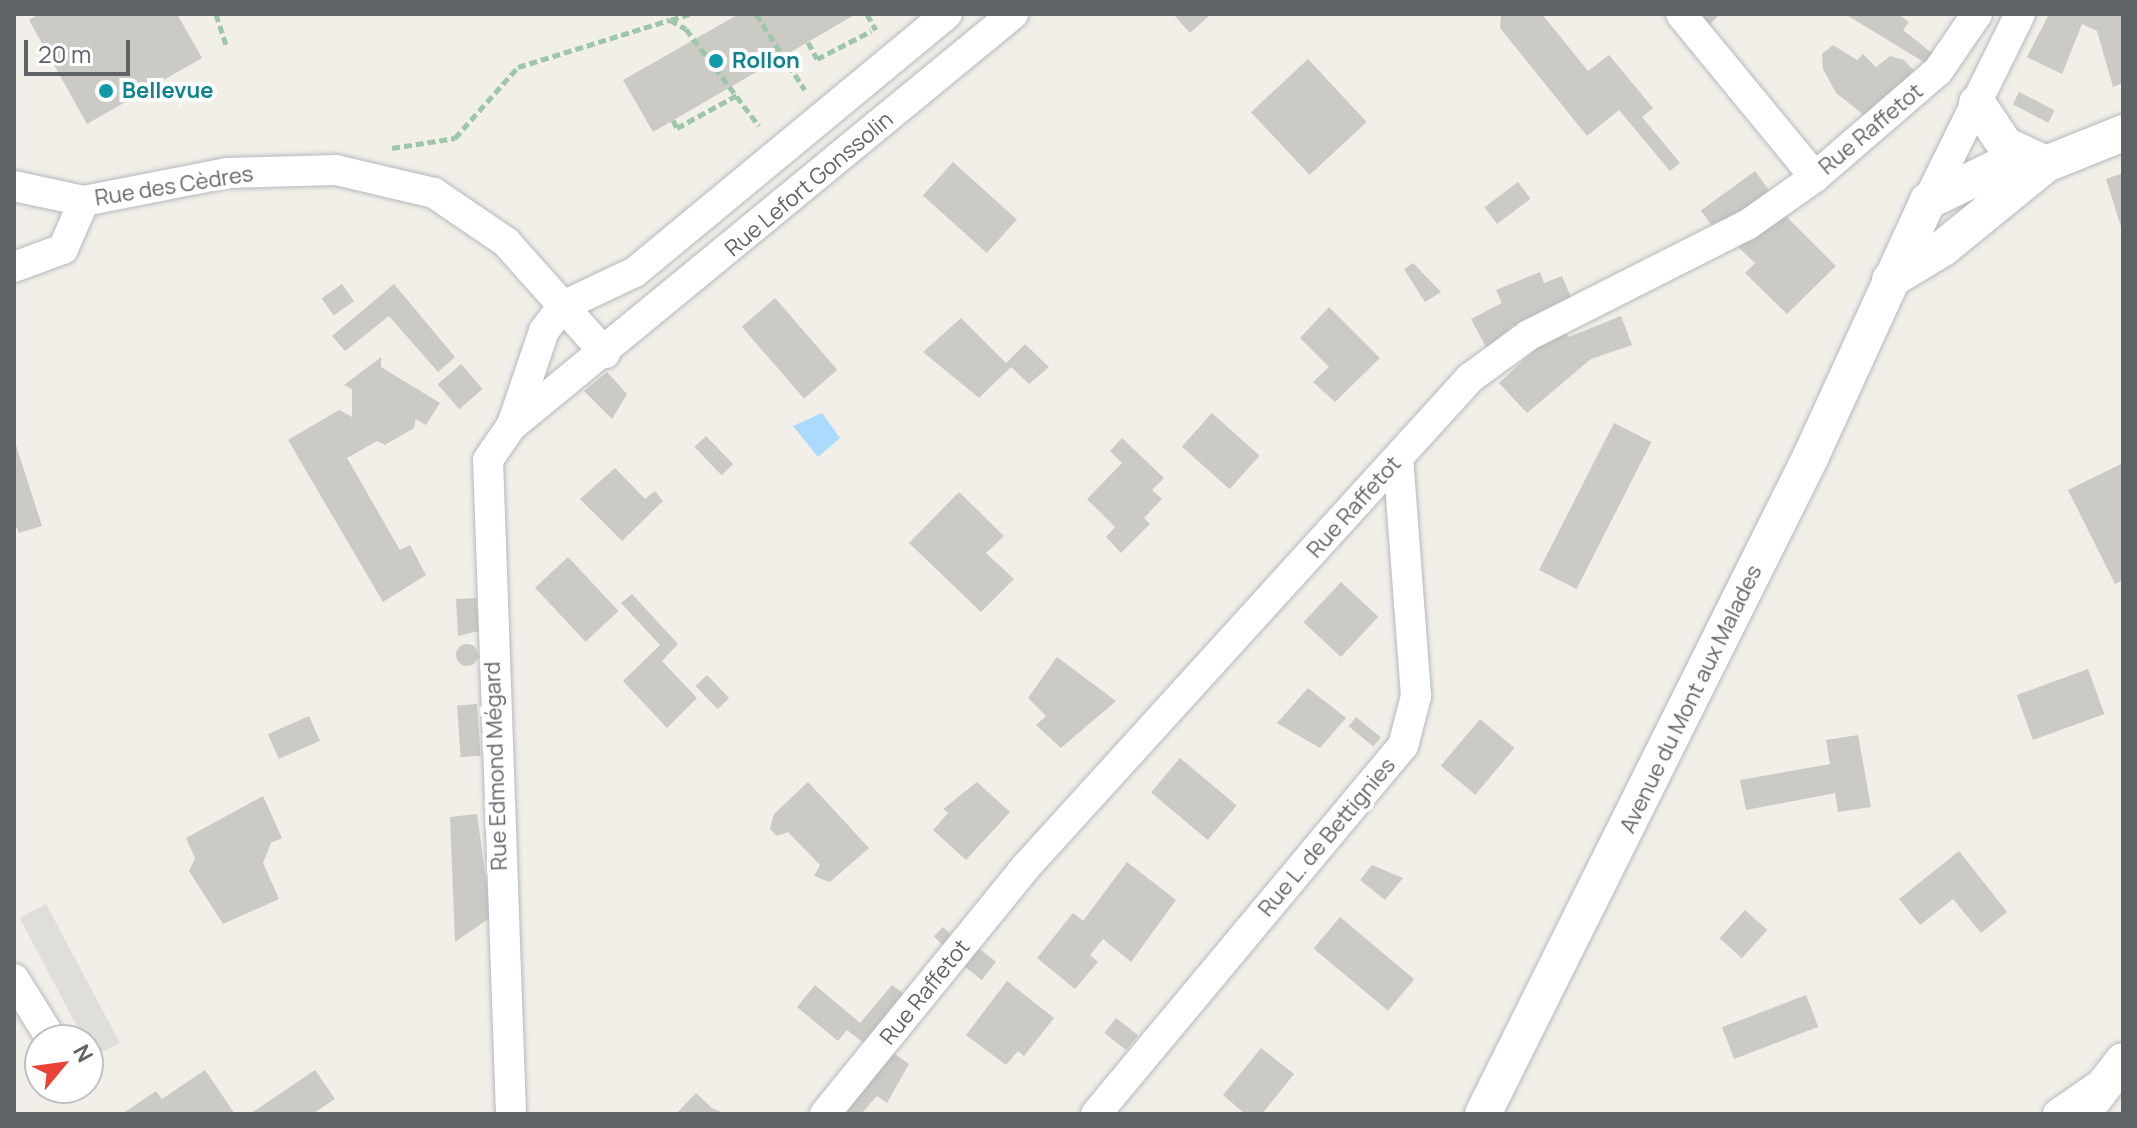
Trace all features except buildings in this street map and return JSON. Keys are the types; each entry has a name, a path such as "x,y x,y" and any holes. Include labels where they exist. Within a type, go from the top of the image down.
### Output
{"street":[{"name":"Rue Lefort Gonssolin","path":"563,306 635,272 947,14"},
{"name":"Rue Lefort Gonssolin","path":"605,353 1013,14"},
{"path":"1681,14 1815,177"},
{"name":"Rue Raffetot","path":"825,1114 1023,870 1470,378 1529,335 1747,225 1815,177 1938,71 1977,14"},
{"path":"1928,201 2020,14"},
{"path":"1977,103 2005,145 2034,160"},
{"path":"1928,201 2034,160 2123,133"},
{"path":"1890,280 1943,248 2034,160"},
{"name":"Rue des Cèdres","path":"14,186 84,201 227,173 336,170 434,193 506,242 605,353"},
{"path":"14,267 63,249 84,201"},
{"name":"Avenue du Mont aux Malades","path":"1483,1114 1811,456 1928,201"},
{"name":"Rue Edmond Mégard","path":"511,1114 484,499 488,460 512,425 544,331 563,306"},
{"name":"Rue Edmond Mégard","path":"512,425 605,353"},
{"name":"Rue L. de Bettignies","path":"1096,1114 1403,746 1416,696 1398,459"},
{"path":"14,979 42,1024"},
{"path":"2058,1114 2114,1071"},
{"path":"2082,1114 2114,1071"}],"path":[{"path":"216,14 226,44"},
{"path":"376,151 455,138 518,67 689,14"},
{"path":"756,14 797,83 828,112"},
{"path":"670,20 739,94 776,154"},
{"path":"808,42 817,59 875,29"},
{"path":"673,120 677,128 739,94"}],"shaded area":[{"path":"46,904 120,1043 104,1051 104,1024 76,1024 20,918"}],"water":[{"path":"822,413 840,438 818,457 793,426"}],"place":[{"name":"Rollon","path":"716,61"},
{"name":"Bellevue","path":"106,91"}]}
